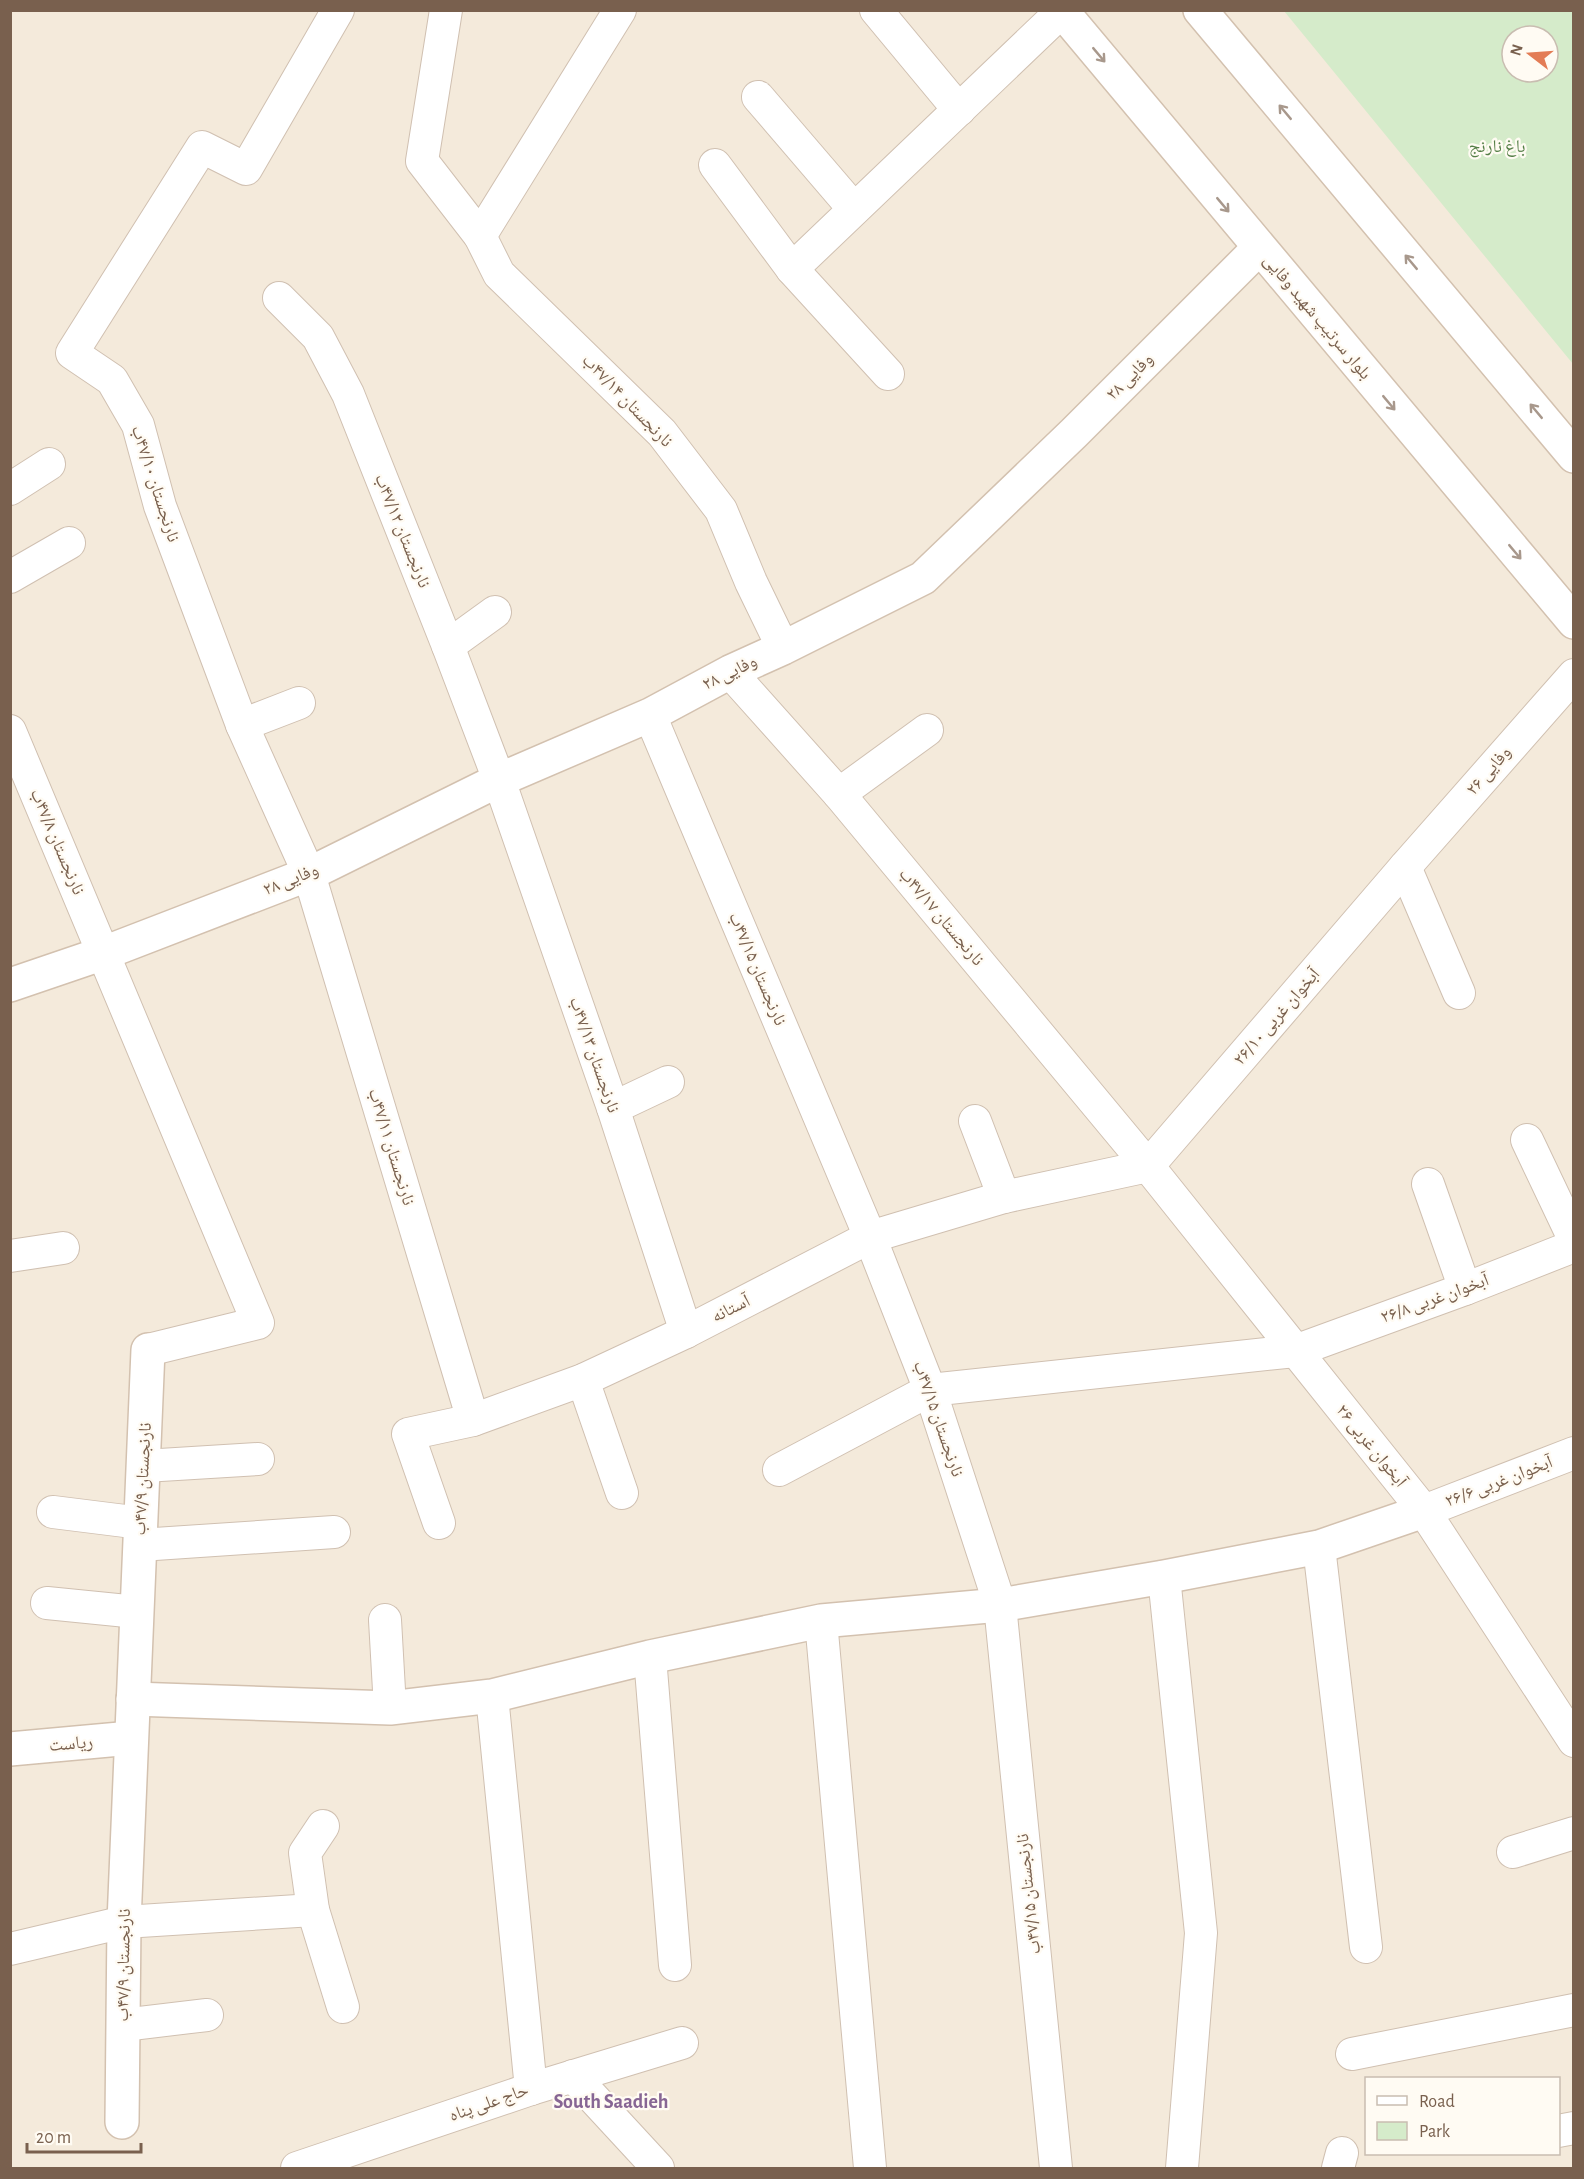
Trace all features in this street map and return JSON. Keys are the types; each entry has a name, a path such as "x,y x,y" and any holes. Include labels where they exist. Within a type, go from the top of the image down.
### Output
{"street":[{"name":"نارنجستان ۴۷/۱۰ب","path":"309,874 242,725 160,506 138,425 112,380 72,353 202,147 246,169 338,10"},
{"name":"نارنجستان ۴۷/۱۴ب","path":"446,10 422,161 480,236 500,274 662,433 721,510 751,582 783,648"},
{"path":"480,236 620,10"},
{"path":"876,10 959,110"},
{"path":"1200,10 1574,456"},
{"path":"792,269 1062,11"},
{"name":"بلوار سرتیپ شهید وفایی","path":"1062,11 1574,622"},
{"path":"758,97 854,209"},
{"path":"715,165 792,269 888,374"},
{"name":"وفایی ۲۸","path":"10,985 104,953 309,874 499,780 650,715 730,672 923,578 1074,434 1259,248"},
{"name":"نارنجستان ۴۷/۱۲ب","path":"279,298 318,337 348,394 499,780"},
{"path":"10,489 50,464"},
{"path":"10,577 69,543"},
{"path":"448,646 495,612"},
{"name":"نارنجستان ۴۷/۱۷ب","path":"730,672 839,794 1148,1166"},
{"name":"وفایی ۲۶","path":"1405,867 1574,675"},
{"path":"242,725 299,703"},
{"name":"نارنجستان ۴۷/۱۵ب","path":"650,715 870,1237 930,1390 1000,1605 1056,2169"},
{"name":"نارنجستان ۴۷/۸ب","path":"10,730 104,953"},
{"path":"839,794 927,730"},
{"name":"نارنجستان ۴۷/۱۳ب","path":"499,780 613,1108 686,1332"},
{"path":"1405,867 1459,993"},
{"name":"آبخوان غربی ۲۶/۱۰","path":"1148,1166 1405,867"},
{"name":"نارنجستان ۴۷/۱۱ب","path":"309,874 473,1420"},
{"name":"نارنجستان ۴۷/۹ب","path":"104,953 258,1323 148,1350 124,1922 122,2122"},
{"path":"613,1108 668,1082"},
{"path":"975,1121 1004,1197"},
{"path":"1527,1140 1574,1239"},
{"name":"آستانه","path":"439,1523 408,1434 473,1420 583,1380 686,1332 870,1237 1004,1197 1148,1166"},
{"name":"آبخوان غربی ۲۶","path":"1148,1166 1424,1511 1574,1740"},
{"path":"1428,1184 1465,1288"},
{"name":"آبخوان غربی ۲۶/۸","path":"930,1390 1295,1351 1574,1246"},
{"path":"10,1256 63,1248"},
{"path":"583,1380 622,1493"},
{"path":"779,1470 930,1390"},
{"name":"آبخوان غربی ۲۶/۶","path":"1424,1511 1574,1453"},
{"path":"144,1466 258,1459"},
{"path":"133,1699 390,1708 492,1696 650,1657 820,1621 1000,1605 1319,1547 1424,1511"},
{"path":"53,1512 140,1534 334,1532"},
{"path":"1319,1547 1366,1947"},
{"path":"1164,1577 1201,1934 1182,2169"},
{"path":"47,1603 137,1612"},
{"path":"385,1620 390,1708"},
{"path":"820,1621 870,2169"},
{"path":"650,1657 675,1965"},
{"path":"492,1696 531,2089"},
{"name":"ریاست","path":"10,1749 131,1738"},
{"path":"323,1826 304,1853 313,1910 343,2007"},
{"path":"1513,1852 1574,1833"},
{"path":"10,1949 124,1922 313,1910"},
{"path":"1352,2054 1574,2010"},
{"path":"123,2025 207,2014"},
{"name":"حاج علی پناه","path":"297,2169 531,2089 682,2043"},
{"path":"573,2076 658,2169"}],"shaded area":[{"path":"11,11 1573,11 1573,2168 11,2168"}],"green space":[{"name":"باغ نارنج","path":"1284,11 1573,11 1573,364"}],"district":[{"name":"South Saadieh","path":"611,2102"}]}
